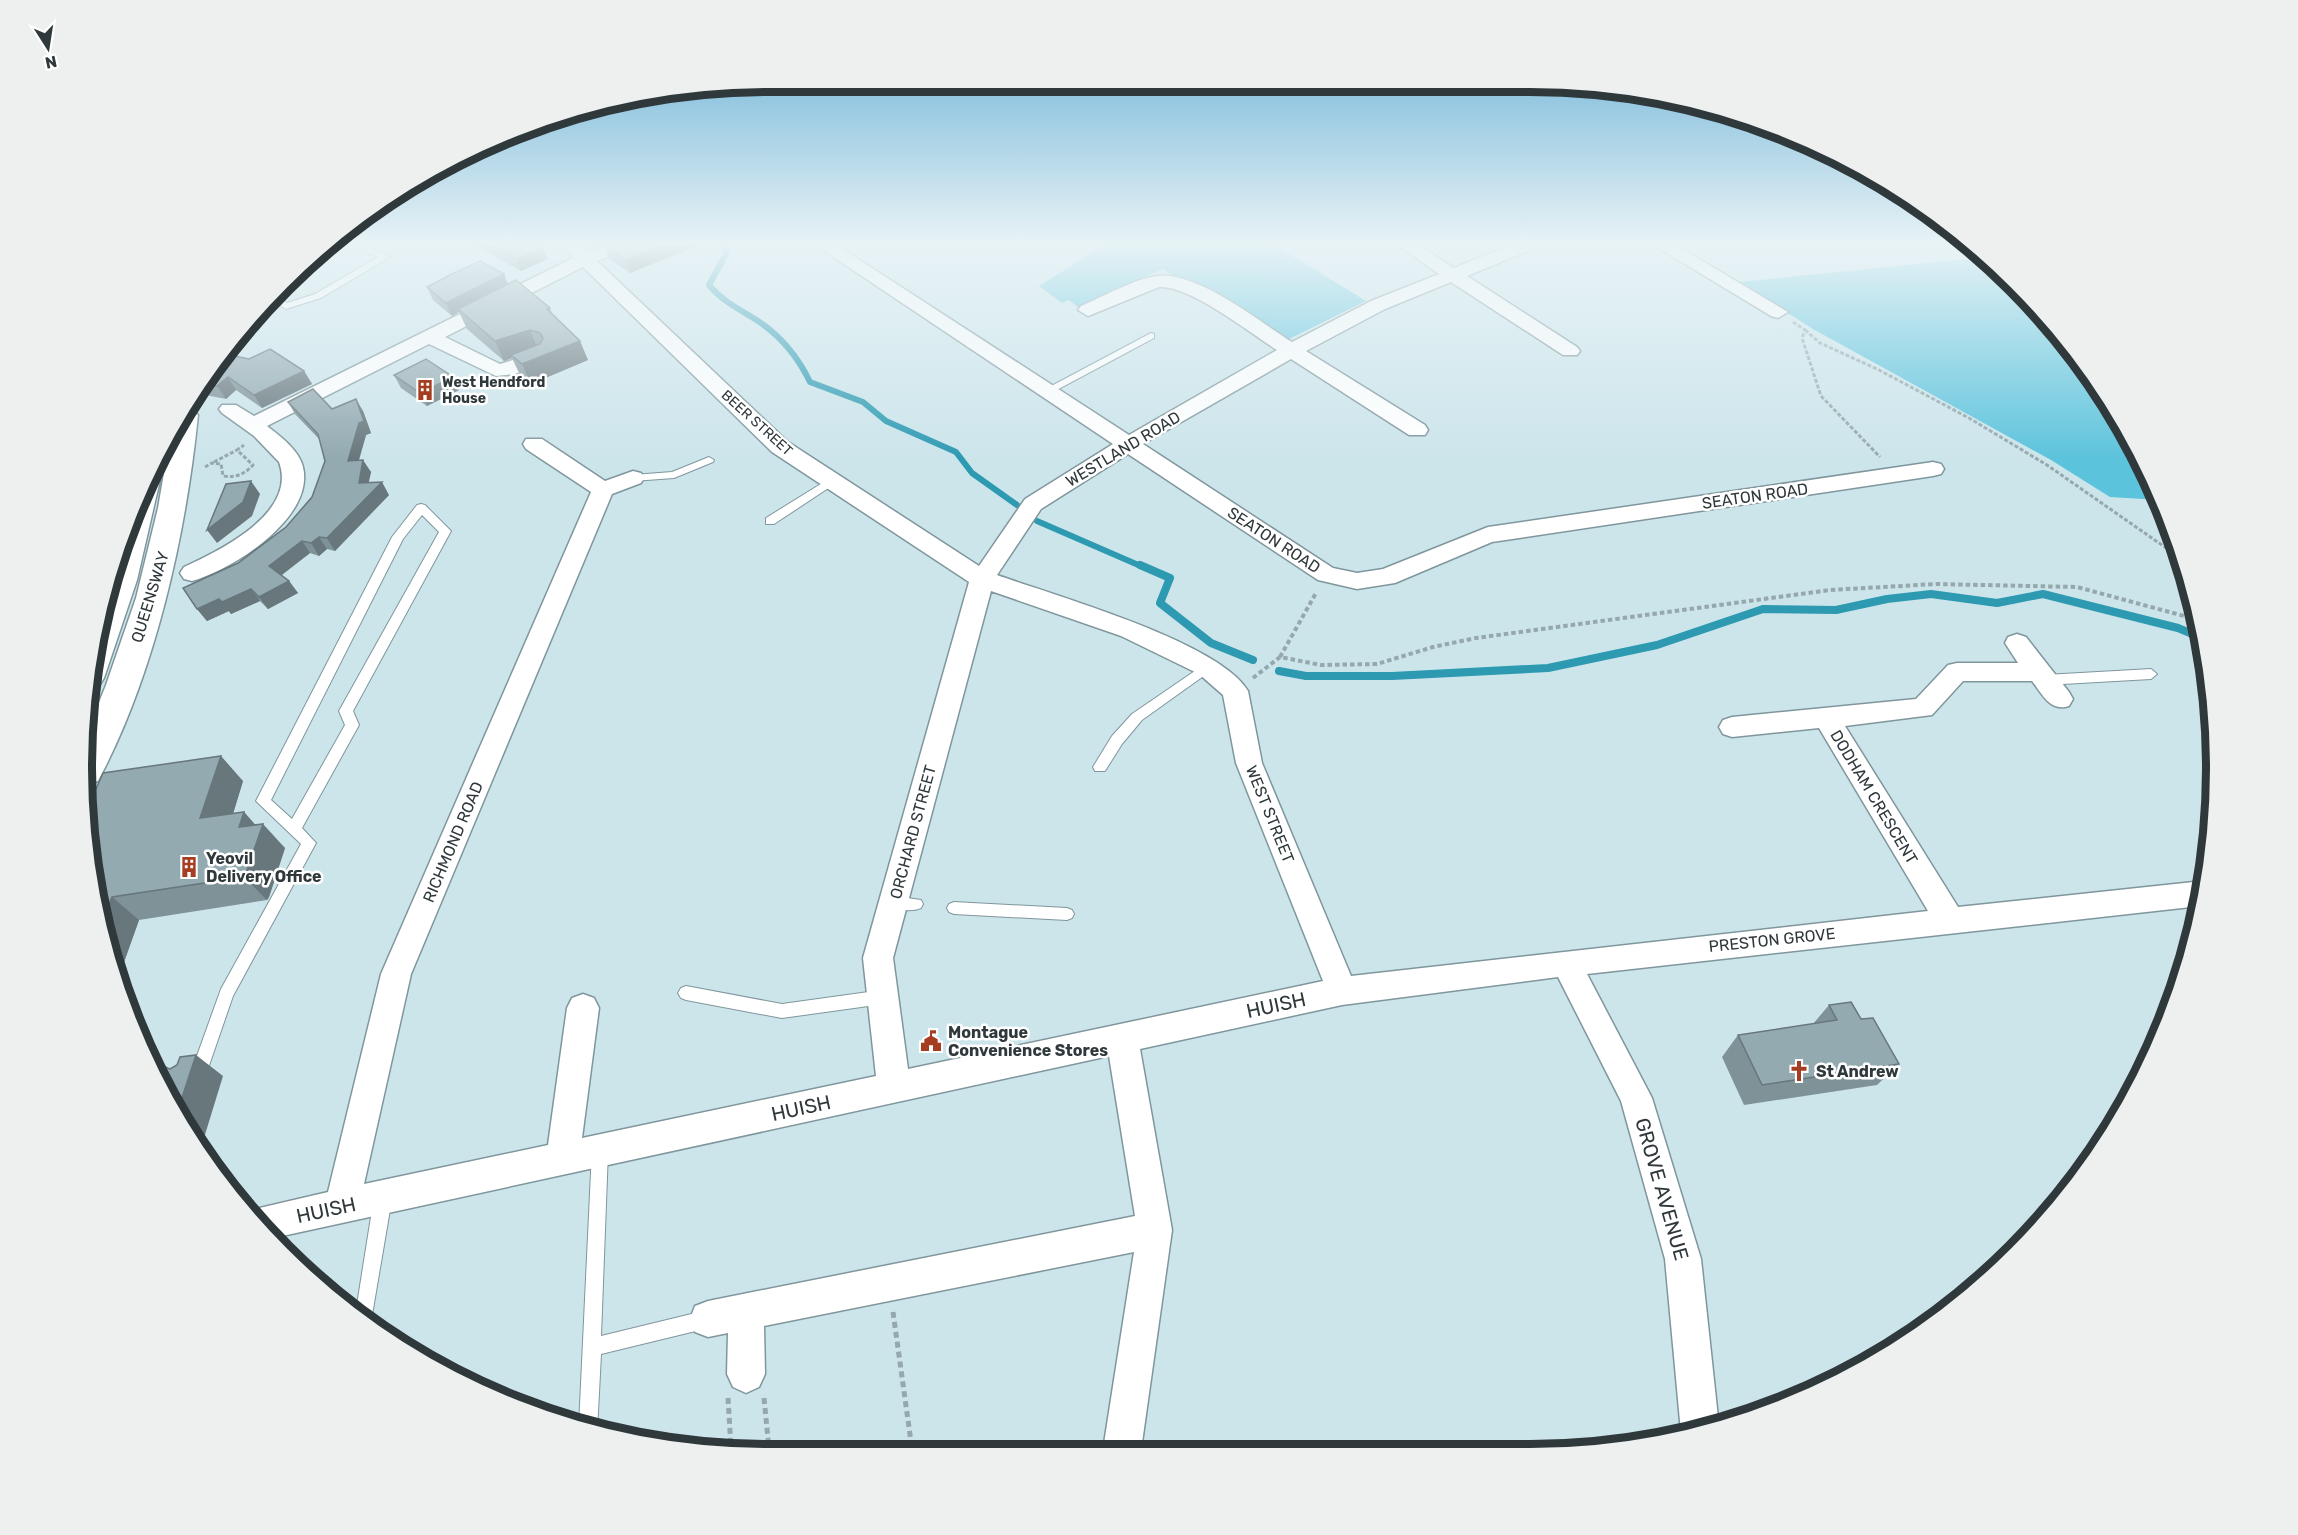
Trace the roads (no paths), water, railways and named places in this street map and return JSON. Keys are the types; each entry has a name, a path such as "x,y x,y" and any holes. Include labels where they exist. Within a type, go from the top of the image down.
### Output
{"highway":[{"name":"QUEENSWAY","path":"92,759 111,718 159,571 174,512 184,426"},
{"name":"QUEENSWAY","path":"107,626 124,577 136,528"}],"street":[{"path":"259,430 467,316"},
{"name":"BEER STREET","path":"643,316 780,447 982,579"},
{"name":"SEATON ROAD","path":"932,316 1326,574 1357,582 1387,577 1488,535 1933,470"},
{"path":"1237,316 1417,430"},
{"name":"WESTLAND ROAD","path":"982,579 1033,504 1128,444 1292,350 1358,316"},
{"path":"1516,316 1570,351"},
{"path":"430,337 496,370 508,370 540,358"},
{"path":"192,573 224,559 247,544 271,523 287,500 293,480 290,461 259,430 229,409"},
{"path":"534,444 603,490 633,478"},
{"name":"RICHMOND ROAD","path":"342,1207 396,974 603,490"},
{"path":"982,579 1130,630 1208,668"},
{"name":"ORCHARD STREET","path":"894,1088 878,958 905,903 982,579"},
{"path":"2017,643 2048,684"},
{"name":"WEST STREET","path":"1208,668 1235,691 1249,763 1342,991"},
{"name":"DODHAM CRESCENT","path":"1950,921 1825,717 1923,708 1957,672 2048,684"},
{"path":"1732,727 1825,717"},
{"name":"PRESTON GROVE","path":"1342,991 1566,963 2195,894"},
{"name":"GROVE AVENUE","path":"1566,963 1636,1098 1683,1259 1699,1422"},
{"name":"HUISH","path":"267,1222 1342,991"},
{"path":"563,1159 583,1008"},
{"path":"1122,1037 1155,1230 1123,1444"},
{"path":"708,1319 1155,1230"},
{"path":"746,1311 746,1374"}],"lane":[{"path":"1047,391 1151,336"},
{"path":"633,478 674,476 709,460"},
{"path":"770,521 832,481"},
{"path":"197,1080 226,994 309,843 263,801 398,537 421,508 445,531 346,711 352,725 294,829"},
{"path":"1100,767 1117,740 1137,717 1208,668"},
{"path":"2048,684 2151,674"},
{"path":"954,908 1067,914"},
{"path":"686,993 782,1011 883,997"},
{"path":"589,1419 600,1151"},
{"path":"365,1311 383,1197"},
{"path":"593,1347 708,1319"}],"waterway":[{"path":"749,316 767,327 782,341 795,356 810,382 863,402 886,421 956,452 972,473 1017,505"},
{"path":"1037,521 1143,567"},
{"path":"1140,565 1170,578 1160,603 1211,643 1253,660"},
{"path":"1279,671 1306,676 1392,676 1548,668 1657,645 1763,609 1836,610 1887,599 1931,594 1997,603 2043,594 2178,628 2194,635"}],"place":[{"name":"West Hendford House","path":"425,390"},
{"name":"Yeovil Delivery Office","path":"189,867"},
{"name":"Montague Convenience Stores","path":"931,1041"},
{"name":"St Andrew","path":"1799,1071"}]}
